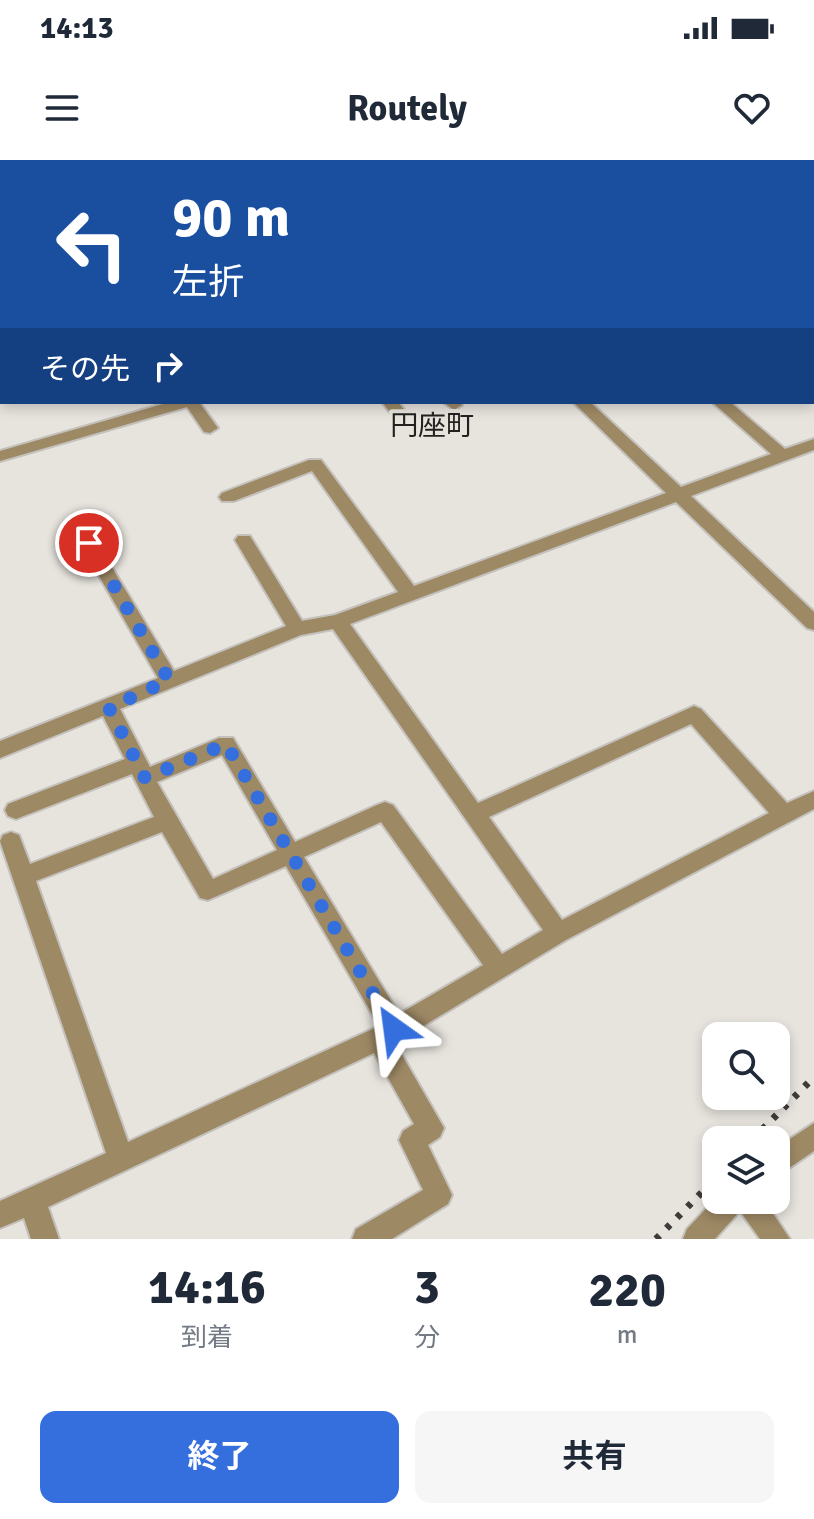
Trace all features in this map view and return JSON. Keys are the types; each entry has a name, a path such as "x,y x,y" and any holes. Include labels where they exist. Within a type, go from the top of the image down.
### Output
{"street":[{"path":"123,404 131,418"},
{"path":"0,456 180,404"},
{"path":"189,404 210,428"},
{"path":"392,404 401,416"},
{"path":"583,404 814,623"},
{"path":"722,404 783,456"},
{"path":"0,750 297,629 338,621 814,444"},
{"path":"228,497 315,464 410,594"},
{"path":"244,540 297,629"},
{"path":"89,543 169,680"},
{"path":"338,621 558,933"},
{"path":"109,708 167,821 208,891 385,811 498,968"},
{"path":"473,815 694,714 784,815"},
{"path":"16,810 226,744 290,854 387,1034 431,1128 412,1140 439,1195 366,1239"},
{"path":"0,1215 387,1034 558,933 814,799"},
{"path":"25,876 167,821"},
{"path":"11,841 121,1159"},
{"path":"790,1153 814,1135"},
{"path":"32,1200 45,1239"},
{"path":"697,1239 719,1214"},
{"path":"758,1214 776,1239"}],"railway":[{"path":"766,1126 814,1077"},
{"path":"656,1239 702,1192"}],"district":[{"name":"円座町","path":"432,426"}],"route":[{"path":"89,543 169,680 109,708 145,778 226,744 394,1029"}]}
